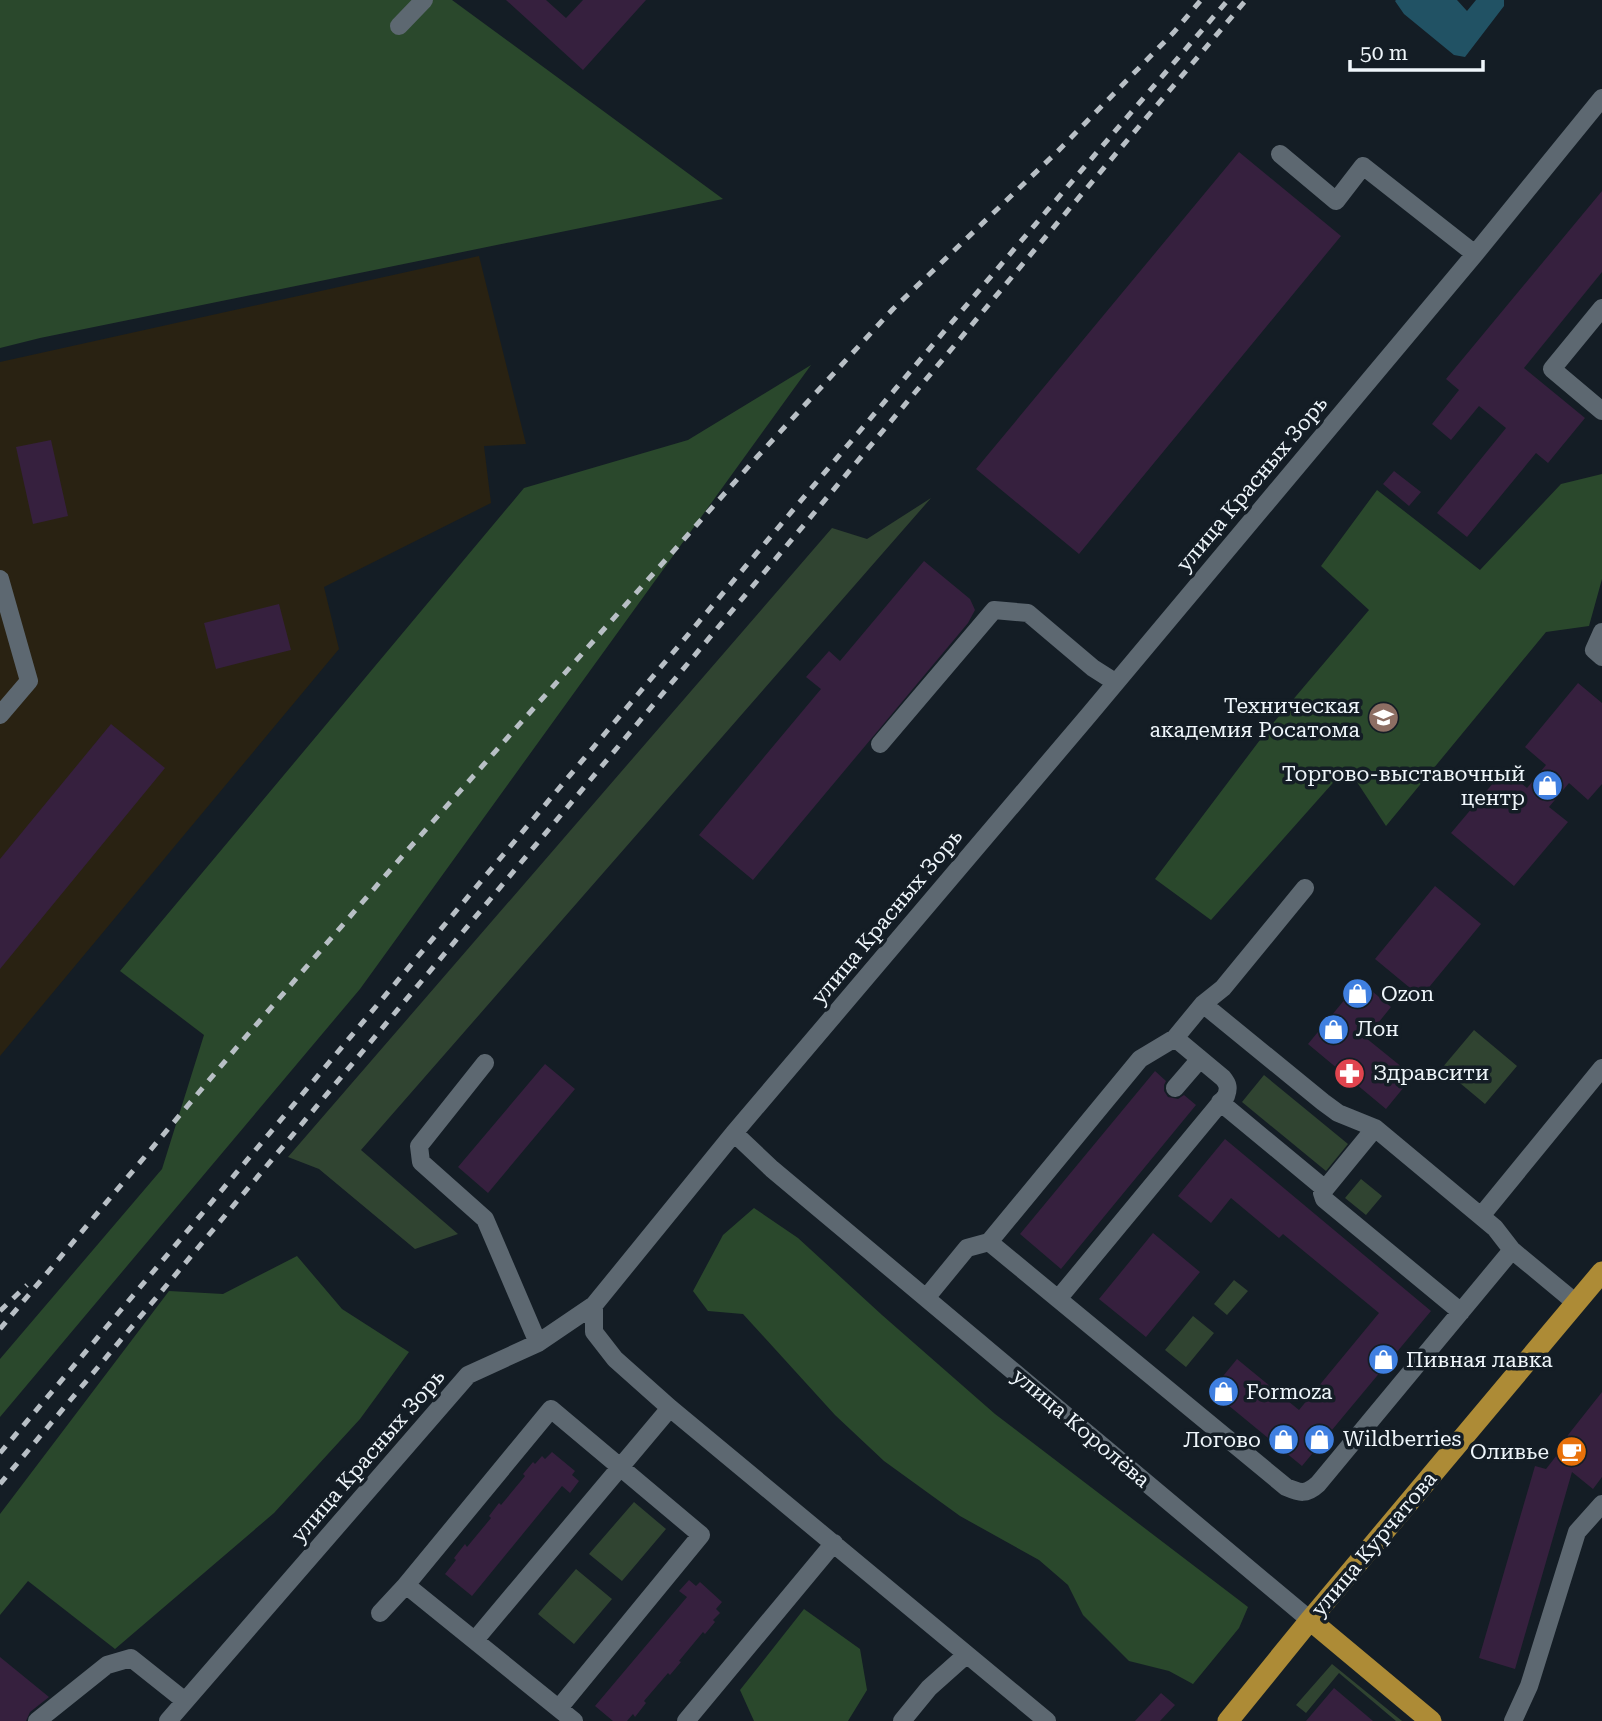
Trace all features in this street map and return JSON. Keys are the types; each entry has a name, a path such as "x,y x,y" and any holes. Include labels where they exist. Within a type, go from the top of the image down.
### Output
{"main road":[{"name":"улица Курчатова","path":"1228,1721 1602,1272"},
{"name":"улица Королёва","path":"1310,1620 1431,1721"}],"street":[{"path":"399,26 424,0"},
{"name":"улица Красных Зорь","path":"169,1721 468,1375 538,1343 594,1305 734,1133 1475,254 1602,98"},
{"path":"1280,154 1336,201 1363,166 1475,254"},
{"path":"1601,409 1552,369 1602,308"},
{"path":"0,579 29,681 0,715"},
{"path":"880,744 994,610 1028,612 1093,668 1115,682"},
{"path":"1602,632 1594,650 1602,657"},
{"path":"926,1298 967,1248 989,1241 1140,1059 1175,1038 1203,1004 1223,988 1305,888"},
{"path":"1203,1004 1338,1113 1375,1128 1495,1228 1512,1250 1576,1303"},
{"path":"1058,1299 1228,1090 1223,1077 1175,1038"},
{"path":"1175,1088 1200,1059"},
{"path":"485,1063 419,1146 421,1162 485,1219 538,1343"},
{"path":"1481,1216 1602,1068"},
{"path":"1220,1102 1325,1189"},
{"path":"1375,1128 1322,1193 1324,1199 1461,1312"},
{"name":"улица Королёва","path":"734,1133 772,1169 1310,1620"},
{"path":"989,1241 1286,1487 1299,1492 1310,1491 1318,1484 1512,1250"},
{"path":"594,1305 594,1332 615,1359 670,1408 1047,1721"},
{"path":"475,1640 670,1408"},
{"path":"380,1613 551,1409 701,1535 559,1708"},
{"path":"1513,1721 1530,1686 1577,1532 1602,1504"},
{"path":"686,1721 834,1543"},
{"path":"406,1585 574,1721"},
{"path":"902,1721 929,1688 966,1655"},
{"path":"37,1721 107,1665 131,1658 185,1701"}],"shaded area":[{"path":"479,256 526,444 484,446 491,503 324,587 339,649 0,1056 0,362"}],"green space":[{"path":"0,0 452,0 723,199 0,348"},
{"path":"811,365 360,989 0,1417 0,1359 162,1169 204,1035 120,971 524,488 688,440"},
{"path":"1602,474 1602,579 1589,626 1546,632 1386,826 1347,767 1211,920 1155,879 1269,728 1369,610 1321,566 1377,490 1480,570 1561,484"},
{"path":"931,498 361,1150 458,1234 415,1249 319,1169 288,1157 832,528 867,539"},
{"path":"1474,1030 1517,1066 1485,1104 1442,1068"},
{"path":"1264,1075 1348,1144 1326,1171 1242,1102"},
{"path":"1361,1179 1382,1196 1366,1215 1345,1198"},
{"path":"754,1208 798,1238 995,1414 1248,1607 1239,1628 1193,1684 1169,1671 1129,1661 1083,1615 1068,1585 1039,1560 960,1516 884,1461 835,1415 743,1314 708,1311 693,1291 723,1235"},
{"path":"297,1256 342,1309 409,1352 360,1419 274,1513 115,1649 28,1581 0,1615 0,1514 169,1291 223,1294"},
{"path":"1234,1280 1248,1291 1227,1315 1214,1304"},
{"path":"1193,1316 1214,1333 1186,1367 1165,1350"},
{"path":"634,1502 666,1529 622,1581 589,1554"},
{"path":"576,1569 612,1599 574,1644 538,1614"},
{"path":"804,1609 860,1649 867,1690 848,1721 754,1721 740,1690"},
{"path":"1332,1664 1402,1721 1396,1721 1339,1673 1306,1713 1296,1705"}],"water":[{"path":"1396,0 1457,0 1467,11 1476,0 1504,0 1504,6 1465,57 1454,55 1404,14"}],"building":[{"path":"506,0 546,0 566,18 583,0 646,0 583,70"},
{"path":"1239,152 1341,236 1079,554 976,469"},
{"path":"1602,191 1602,272 1524,368 1585,418 1548,463 1536,453 1467,537 1437,513 1506,428 1479,406 1451,440 1432,424 1459,390 1446,379"},
{"path":"51,440 68,516 33,524 16,447"},
{"path":"1394,471 1421,492 1409,506 1383,484"},
{"path":"924,561 970,599 975,610 968,623 753,880 699,835 821,689 806,677 829,651 840,661"},
{"path":"279,604 291,650 216,669 204,623"},
{"name":"Торгово-выставочный центр","path":"1578,683 1602,703 1602,784 1588,800 1569,783 1549,807 1568,822 1514,886 1451,833 1505,769 1527,788 1546,765 1525,747"},
{"path":"111,724 165,768 0,969 0,859"},
{"path":"1435,886 1481,924 1421,997 1375,959"},
{"path":"1360,981 1391,1007 1366,1038 1413,1076 1386,1109 1308,1044"},
{"path":"545,1064 575,1089 488,1193 458,1167"},
{"path":"1155,1071 1166,1081 1164,1091 1168,1097 1178,1099 1184,1095 1196,1105 1061,1269 1020,1234"},
{"path":"1225,1139 1431,1311 1302,1466 1211,1391 1237,1359 1299,1410 1379,1313 1283,1234 1279,1238 1231,1198 1211,1223 1178,1196"},
{"path":"1153,1233 1200,1272 1146,1337 1099,1299"},
{"path":"1602,1392 1602,1477 1593,1489 1572,1472 1515,1669 1479,1658 1535,1466 1546,1469 1564,1446 1568,1435"},
{"path":"552,1452 575,1471 572,1475 579,1481 570,1493 562,1486 472,1596 445,1574 465,1544 467,1547 491,1518 489,1516 499,1503 501,1505 525,1476 523,1474 533,1462 535,1464 542,1456 545,1459"},
{"path":"689,1580 696,1586 700,1582 722,1602 716,1609 720,1613 670,1675 668,1673 644,1701 646,1703 635,1717 633,1714 627,1721 613,1721 595,1706 687,1597 679,1591"},
{"path":"0,1657 49,1697 30,1712 26,1721 0,1721"},
{"path":"1334,1688 1373,1721 1306,1721"},
{"path":"1161,1693 1175,1705 1160,1721 1135,1721"}],"railway":[{"path":"0,1329 237,1047 405,853 757,457 893,309 1058,151 1174,32 1201,0"},
{"path":"0,1453 765,543 1228,0"},
{"path":"0,1484 1246,0"},
{"path":"0,1311 27,1285"}],"place":[{"name":"Техническая академия Росатома","path":"1383,718"},
{"name":"Торгово-выставочный центр","path":"1548,786"},
{"name":"Ozon","path":"1358,994"},
{"name":"Лон","path":"1333,1029"},
{"name":"Здравсити","path":"1350,1073"},
{"name":"Пивная лавка","path":"1383,1360"},
{"name":"Formoza","path":"1223,1392"},
{"name":"Wildberries","path":"1320,1439"},
{"name":"Логово","path":"1284,1440"},
{"name":"Оливье","path":"1572,1452"}]}
